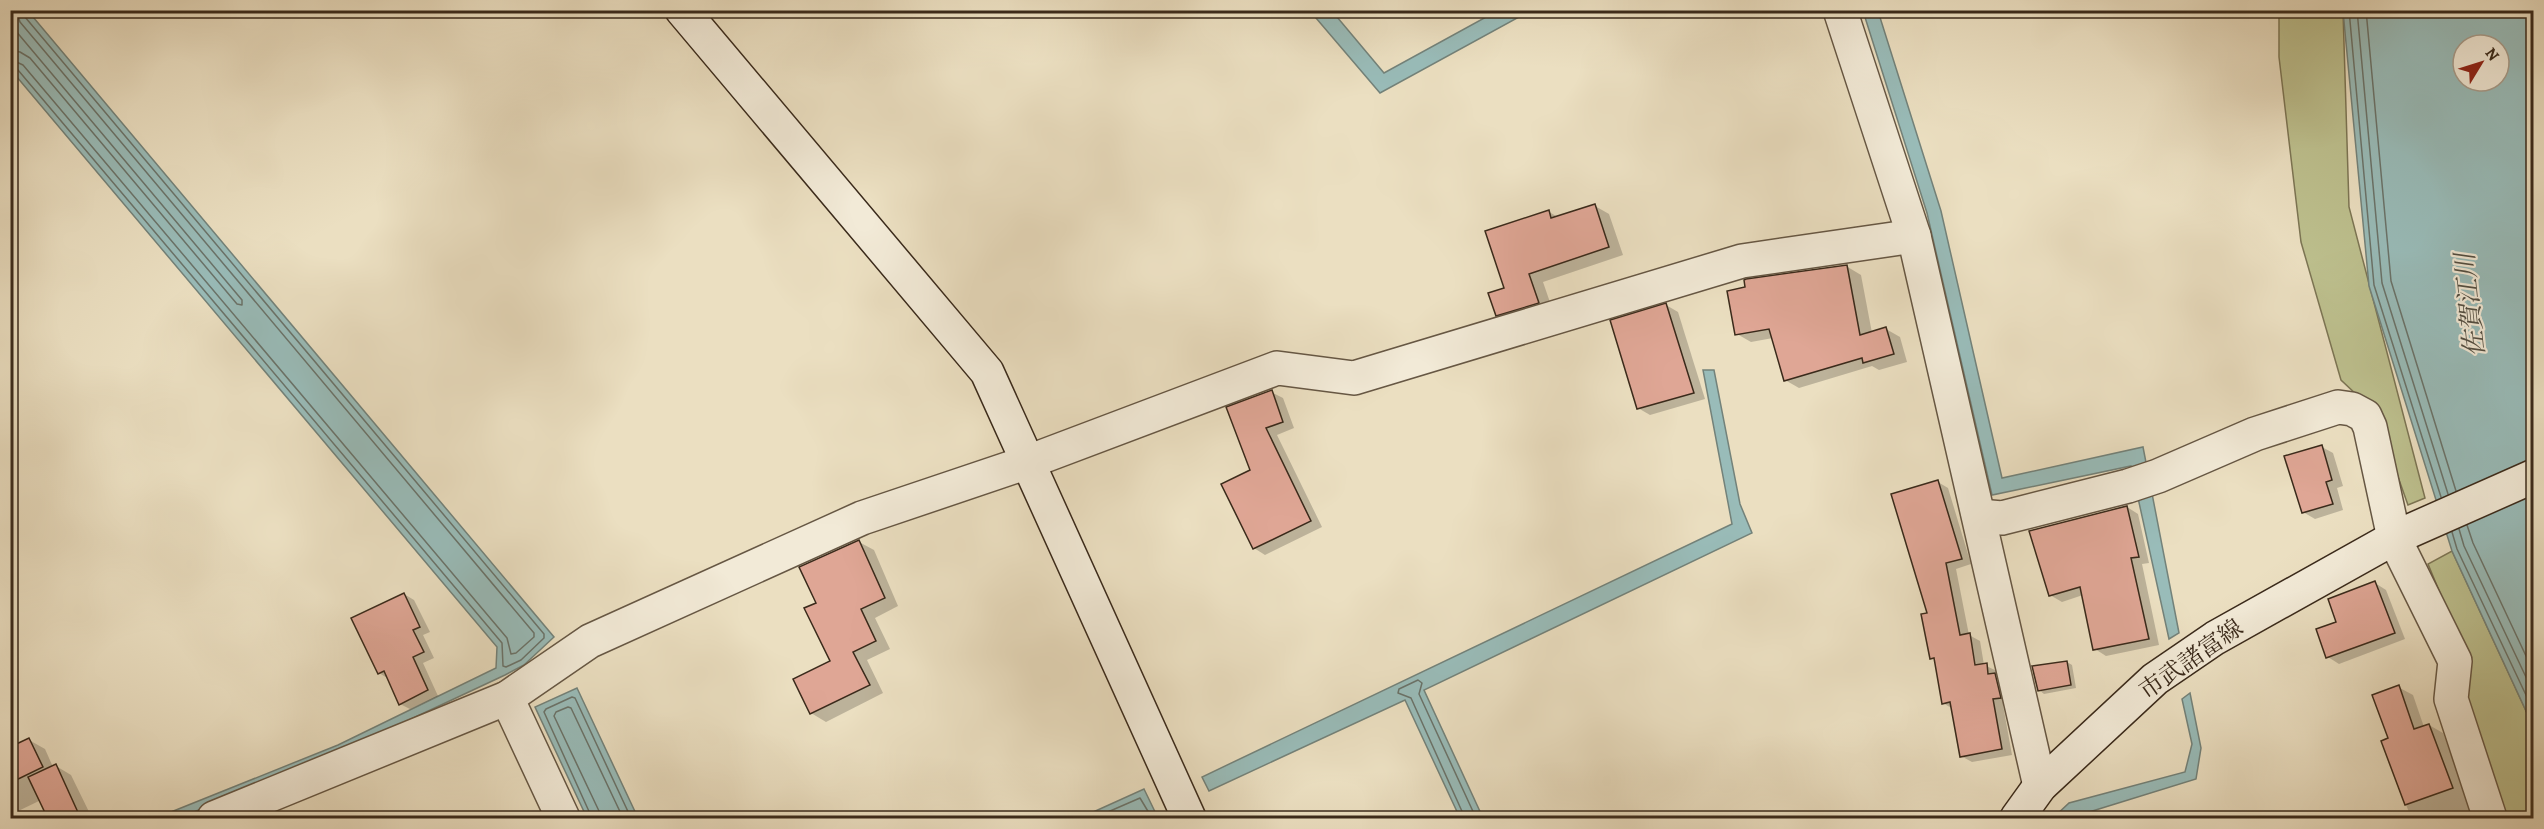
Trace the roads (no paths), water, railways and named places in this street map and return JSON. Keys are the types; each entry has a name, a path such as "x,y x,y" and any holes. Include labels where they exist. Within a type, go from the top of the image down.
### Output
{"street":[{"path":"682,10 987,372 1189,819"},
{"path":"1840,10 1914,236 2040,786"},
{"path":"214,819 507,698 590,641 862,518 1028,462 1277,368 1354,378 1742,261 1914,236"},
{"path":"1979,516 2002,518 2128,486 2158,476 2256,434 2338,407 2352,409 2365,416 2370,426 2394,538 2455,661 2451,699 2490,819"},
{"name":"市武諸富線","path":"2017,819 2040,786 2155,679 2215,638 2394,538 2534,476"},
{"path":"507,698 563,819"}],"water":[{"path":"10,11 28,11 554,637 524,665 345,750 179,818 156,818 338,745 496,668 497,647 11,70"},
{"path":"1310,11 1332,11 1384,73 1497,11 1530,11 1380,93"},
{"path":"1863,11 1878,11 1941,211 2002,478 2143,447 2179,633 2169,639 2131,466 1992,495 1927,213"},
{"name":"佐賀江川","path":"2343,11 2533,11 2533,726 2452,551 2369,286"},
{"path":"1703,370 1714,370 1740,504 1752,533 1424,690 1483,818 1460,818 1405,700 1209,791 1202,777 1732,524"},
{"path":"577,688 638,818 587,818 535,707"},
{"path":"2190,693 2201,748 2196,779 2086,813 2079,818 2053,818 2069,803 2185,772 2192,744 2182,699"},
{"path":"1144,789 1158,818 1080,818"}]}
